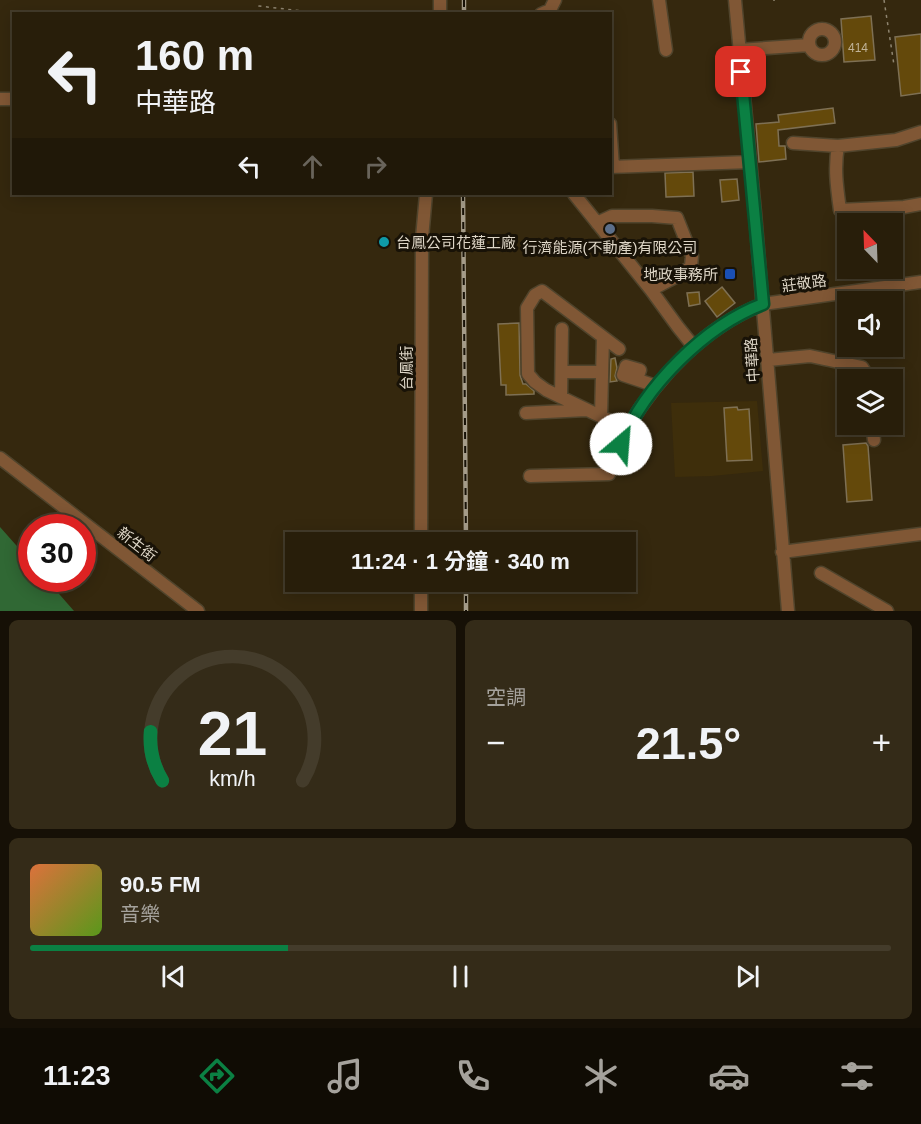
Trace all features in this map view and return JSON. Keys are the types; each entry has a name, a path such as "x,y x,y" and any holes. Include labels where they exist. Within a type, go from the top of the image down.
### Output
{"street":[{"path":"546,12 550,10 555,0"},
{"path":"659,0 666,50"},
{"name":"中華路","path":"735,0 788,611"},
{"path":"739,50 809,45"},
{"path":"793,143 838,146 896,140 921,132"},
{"path":"838,146 836,179 840,210 921,204"},
{"path":"612,167 750,162"},
{"name":"台鳳街","path":"421,532 422,237 426,195"},
{"path":"575,195 694,346"},
{"path":"597,224 612,216 677,218 692,256 691,266 683,273 651,290"},
{"name":"莊敬路","path":"530,476 609,474 627,429 656,386 694,346 746,311 763,304 921,282"},
{"path":"620,349 542,291 536,295 527,308 528,374 535,382 561,397 627,429"},
{"path":"561,397 562,329"},
{"path":"601,416 603,336"},
{"path":"768,360 810,356 863,369"},
{"path":"562,372 602,372"},
{"path":"637,379 656,386"},
{"path":"526,413 588,410"},
{"path":"873,435 874,440"},
{"name":"新生街","path":"0,458 198,611"},
{"path":"783,552 921,534"},
{"path":"821,573 887,611"},
{"path":"421,592 421,611"}],"path":[{"path":"884,0 894,65"},
{"path":"260,12 260,6 311,12"}],"shaded area":[{"path":"757,401 763,471 675,477 671,403"}],"green space":[{"path":"0,527 18,547 18,592 57,592 74,611 0,611"}],"building":[{"path":"871,16 875,60 844,62 841,19"},
{"path":"921,34 921,93 901,96 895,37"},
{"path":"833,108 835,123 778,130 779,146 785,146 786,159 759,162 756,124 779,122 778,115"},
{"path":"693,172 694,196 666,197 665,173"},
{"path":"737,179 739,200 722,202 720,180"},
{"path":"722,287 735,303 717,317 705,301"},
{"path":"699,292 700,304 689,306 687,293"},
{"path":"519,323 520,375 523,384 534,391 534,394 506,395 506,385 501,385 498,324"},
{"path":"615,358 617,381 610,382 611,359"},
{"path":"737,407 738,410 749,409 752,460 727,461 724,408"},
{"path":"866,443 872,500 847,502 843,445"}],"railway":[{"path":"464,0 464,12"},
{"path":"463,195 466,532"},
{"path":"466,592 466,611"}],"place":[{"name":"行濟能源(不動產)有限公司","path":"610,229"},
{"name":"台鳳公司花蓮工廠","path":"384,242"},
{"name":"地政事務所","path":"730,274"}],"route":[{"path":"621,444 627,429 656,386 694,346 726,323 763,304 741,72"}]}
